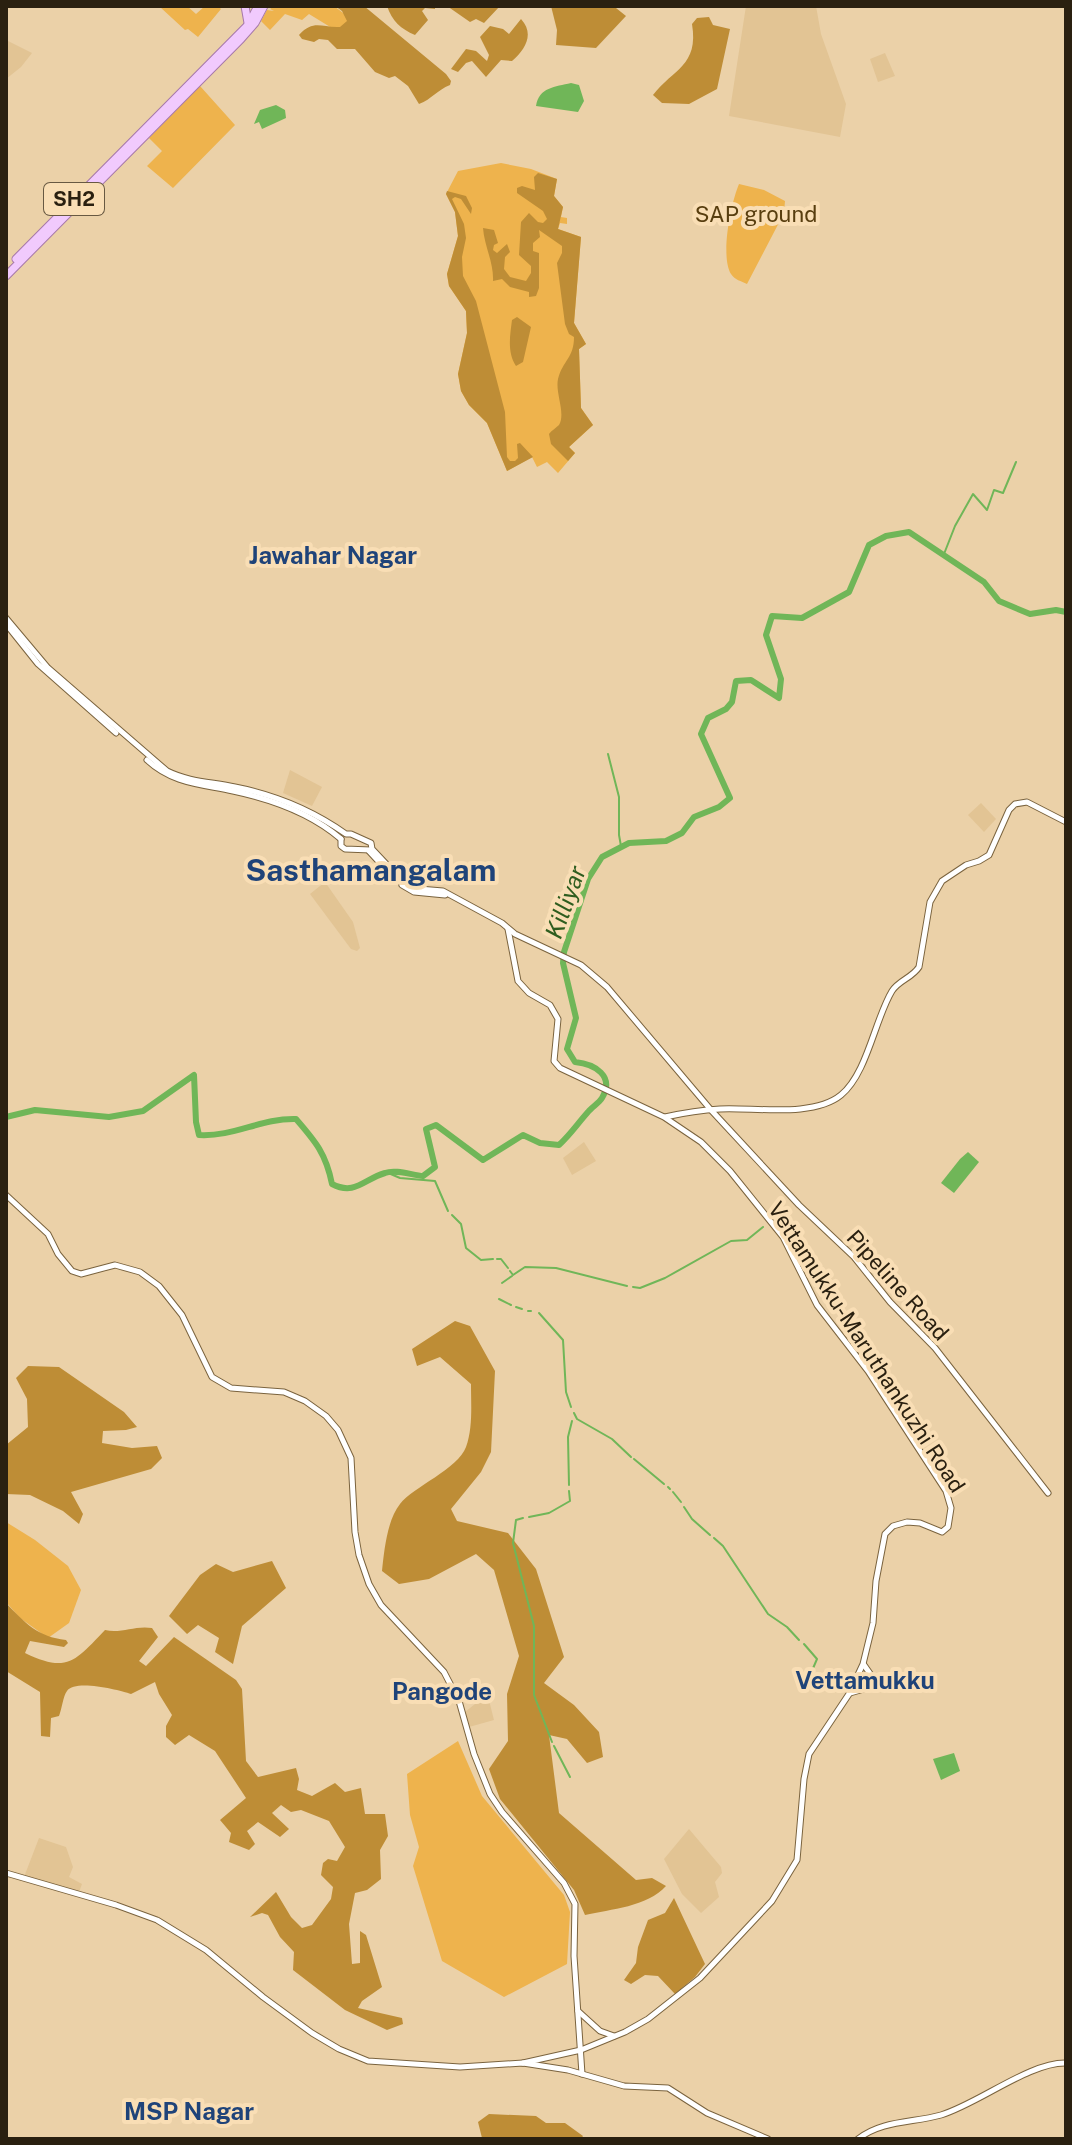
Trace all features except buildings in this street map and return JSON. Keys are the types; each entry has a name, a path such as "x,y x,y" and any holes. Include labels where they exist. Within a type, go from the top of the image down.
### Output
{"main road":[{"path":"245,6 248,25"},
{"path":"6,276 241,39 255,23 261,6"},
{"name":"SH2","path":"6,269 248,25 261,6"},
{"path":"6,618 52,675"},
{"path":"6,624 29,655 167,771 184,778 279,798 317,815 343,836 354,835 368,842 364,847 369,850"},
{"path":"508,929 518,981 529,993 550,1005 558,1019 554,1061 560,1068 664,1117 711,1110 807,1108 839,1097 850,1084 877,1032 892,991 915,974 919,967 930,902 942,881 989,855 1009,810 1015,804 1027,802 1066,822"},
{"path":"353,849 357,842 354,835"},
{"path":"343,836 344,848 369,850"},
{"name":"Pipeline Road","path":"369,850 387,872 410,891 446,895 490,916 537,945 581,965 607,987 711,1110 799,1205 854,1257 890,1302 935,1348 1048,1493"},
{"name":"Vettamukku-Maruthankuzhi Road","path":"664,1117 701,1142 718,1159 783,1237 817,1305 868,1371 950,1501 951,1515 946,1530 936,1531 920,1523 907,1522 893,1526 885,1534 876,1581 873,1623 863,1664"},
{"path":"6,1195 48,1234 58,1254 72,1271 81,1274 115,1265 140,1272 159,1286 182,1315 212,1377 231,1388 284,1392 305,1401 326,1416 342,1437 351,1458 355,1532 369,1584 381,1605 444,1672 459,1701 474,1754 490,1794 570,1891 577,1913 574,1956 582,2074"},
{"path":"6,1873 157,1920 206,1950 312,2033 368,2061 460,2067 523,2063 581,2050 648,2019 700,1978 778,1893 797,1860 809,1754 849,1694 863,1664 878,1685 849,1694"},
{"path":"577,2011 600,2031 614,2036"},
{"path":"523,2063 624,2086 668,2088 707,2113 768,2139"},
{"path":"858,2139 881,2126 944,2114 1041,2067 1066,2063"}],"shaded area":[{"path":"335,6 364,6 446,74 450,85 419,104 408,86 395,76 389,78 375,72 355,49 337,49 328,40 314,42 302,39 299,35 309,27 340,27 347,21"},
{"path":"387,6 435,6 435,9 425,8 422,11 428,20 415,35 398,24"},
{"path":"447,6 500,6 484,23 476,19 470,22"},
{"path":"551,6 616,8 626,16 596,48 556,45 557,30"},
{"path":"746,6 816,6 821,34 846,104 840,137 729,116"},
{"path":"709,17 713,25 730,29 717,89 689,104 662,103 653,95 688,58 692,49 692,24 697,18"},
{"path":"521,19 527,30 527,42 512,61 501,60 486,77 472,61 458,72 451,69 466,49 476,51 487,61 489,55 480,37 490,26 509,34"},
{"path":"6,40 32,53 6,79"},
{"path":"885,53 895,76 878,82 870,59"},
{"path":"571,83 579,85 584,101 578,112 536,106 544,91"},
{"path":"276,105 285,110 286,118 262,129 259,122 254,124 260,110"},
{"path":"538,173 557,179 554,196 563,207 558,229 581,237 574,323 586,344 579,349 581,408 593,425 569,447 575,453 568,461 551,444 549,434 561,420 558,379 574,344 574,337 569,334 565,324 557,263 562,246 539,230 540,237 533,243 533,251 539,253 539,288 536,296 529,297 529,292 510,287 502,279 493,281 483,228 494,230 498,243 493,250 497,253 507,244 510,252 505,257 504,269 510,277 526,281 531,266 519,255 521,222 529,213 538,222 543,223 547,219 543,211 517,193 517,188 522,186 535,190 534,177"},
{"path":"447,191 466,196 472,208 471,214 461,199 452,199 464,224 466,238 462,257 463,276 476,301 505,412 507,457 510,461 518,458 517,444 520,443 533,457 507,471 487,423 469,405 461,391 458,374 467,333 466,311 449,286 447,274 458,236 455,212"},
{"path":"517,317 531,327 523,362 516,366 510,344 512,320"},
{"path":"290,770 322,787 312,806 283,793"},
{"path":"981,803 996,819 984,832 968,815"},
{"path":"325,882 353,922 360,948 357,951 351,949 310,894"},
{"path":"584,1142 596,1161 572,1175 563,1158"},
{"path":"968,1152 979,1162 954,1193 941,1183"},
{"path":"455,1321 470,1326 495,1371 491,1452 481,1472 451,1509 457,1521 508,1533 536,1569 564,1657 544,1683 574,1705 599,1732 603,1757 587,1763 567,1739 549,1735 559,1813 636,1880 652,1878 666,1886 649,1899 628,1906 585,1915 574,1890 500,1799 489,1769 508,1741 507,1694 519,1656 494,1570 476,1554 429,1579 399,1584 382,1571 387,1536 400,1504 454,1463 466,1447 471,1416 471,1384 440,1357 417,1366 412,1349"},
{"path":"28,1366 59,1367 124,1412 137,1427 103,1431 102,1443 132,1448 157,1446 162,1458 151,1469 71,1492 83,1514 79,1524 63,1511 30,1495 6,1494 6,1445 28,1427 27,1399 16,1378"},
{"path":"272,1561 286,1588 242,1626 233,1664 215,1652 219,1638 198,1625 187,1634 169,1616 200,1575 216,1564 233,1572"},
{"path":"6,1603 33,1628 47,1636 66,1640 68,1643 64,1647 30,1641 25,1653 52,1662 70,1661 105,1630 146,1627 152,1628 158,1637 139,1661 146,1666 174,1637 236,1680 242,1689 246,1761 258,1777 296,1768 299,1779 297,1790 312,1796 335,1783 345,1792 361,1788 365,1814 385,1814 388,1836 380,1850 381,1879 367,1890 355,1893 349,1924 352,1964 360,1963 360,1931 366,1935 382,1987 362,2001 358,2008 402,2018 403,2024 387,2030 345,2010 293,1970 294,1952 280,1937 268,1915 262,1913 250,1917 276,1892 291,1917 302,1928 312,1925 331,1899 333,1887 321,1875 323,1863 328,1859 337,1861 345,1847 329,1821 301,1810 291,1812 281,1805 272,1813 289,1829 280,1837 258,1822 247,1831 255,1844 249,1850 229,1842 231,1833 220,1820 246,1798 215,1751 189,1735 175,1745 166,1737 166,1726 172,1715 155,1682 131,1694 98,1686 72,1688 66,1693 59,1716 51,1718 50,1737 41,1736 40,1692 6,1671"},
{"path":"489,1700 494,1720 469,1727 465,1712 475,1704"},
{"path":"954,1753 960,1771 941,1780 933,1759"},
{"path":"689,1829 721,1867 722,1873 715,1882 719,1897 701,1913 682,1894 664,1859"},
{"path":"39,1838 66,1847 73,1867 69,1877 82,1884 79,1892 24,1877"},
{"path":"674,1898 705,1964 675,1994 658,1976 645,1975 631,1984 624,1980 636,1963 648,1920 665,1913"},
{"path":"489,2114 536,2116 546,2123 565,2123 583,2136 581,2139 482,2138 478,2122"}],"green space":[{"path":"187,6 196,14 205,6 221,9 198,37 185,30 160,7"},
{"path":"274,6 334,6 351,19 340,33 309,14 302,20 285,14 270,30 261,21 267,10 274,11 270,9"},
{"path":"200,86 235,125 173,188 147,166 162,151 149,138"},
{"path":"501,163 531,169 557,179 554,196 563,207 561,217 567,218 567,224 560,223 558,229 581,237 574,323 586,344 579,349 581,408 593,425 569,447 575,453 558,473 547,462 537,467 532,457 507,471 487,423 469,405 461,391 458,374 467,333 466,311 449,286 447,274 458,236 455,212 446,194 458,171"},
{"name":"SAP ground","path":"739,184 764,190 785,201 784,213 747,284 731,274 726,255 730,216"},
{"path":"6,1522 68,1566 81,1590 69,1623 48,1638 20,1618 6,1602"},
{"path":"458,1741 482,1796 564,1895 570,1912 567,1964 504,1997 442,1961 413,1866 419,1847 410,1815 407,1774"}],"waterway":[{"path":"944,554 973,494 987,510 994,490 1003,493 1016,462"},
{"name":"Killiyar","path":"6,1117 35,1110 109,1117 143,1111 194,1075 199,1135 296,1119 319,1149 332,1184 347,1188 389,1172 423,1176 435,1167 426,1129 436,1125 483,1160 523,1135 540,1143 559,1145 601,1100 606,1083 601,1072 575,1062 567,1049 576,1018 563,963 564,952 588,879 602,857 629,843 666,841 682,833 694,817 719,807 730,798 701,734 708,718 726,709 732,702 736,681 751,680 779,698 781,679 766,635 772,616 802,618 849,592 869,545 886,536 909,532 984,582 999,601 1030,614 1056,610 1066,612"},
{"path":"608,754 619,797 621,846"},
{"path":"386,1172 400,1178 435,1181 448,1211"},
{"path":"452,1215 461,1224 466,1248 481,1260 493,1259"},
{"path":"633,1287 640,1288 665,1278 731,1241 747,1240 763,1227"},
{"path":"497,1259 501,1259 508,1268"},
{"path":"510,1271 513,1275 525,1267 556,1268 627,1286"},
{"path":"502,1283 512,1276"},
{"path":"499,1299 511,1305"},
{"path":"516,1307 522,1309"},
{"path":"539,1313 563,1340 566,1392 571,1407"},
{"path":"574,1413 577,1419 612,1439 631,1457"},
{"path":"569,1485 568,1437 572,1421"},
{"path":"634,1459 664,1484"},
{"path":"529,1517 549,1513 570,1501 569,1491"},
{"path":"673,1492 681,1502"},
{"path":"684,1507 710,1535"},
{"path":"523,1518 516,1520 513,1543 534,1626 534,1695 552,1742"},
{"path":"714,1538 723,1546 768,1614 799,1640"},
{"path":"804,1644 817,1659 811,1673"},
{"path":"554,1746 570,1777"}],"district":[{"name":"Jawahar Nagar","path":"333,555"},
{"name":"Sasthamangalam","path":"371,870"},
{"name":"Vettamukku","path":"865,1680"},
{"name":"Pangode","path":"442,1691"},
{"name":"MSP Nagar","path":"189,2111"}]}
